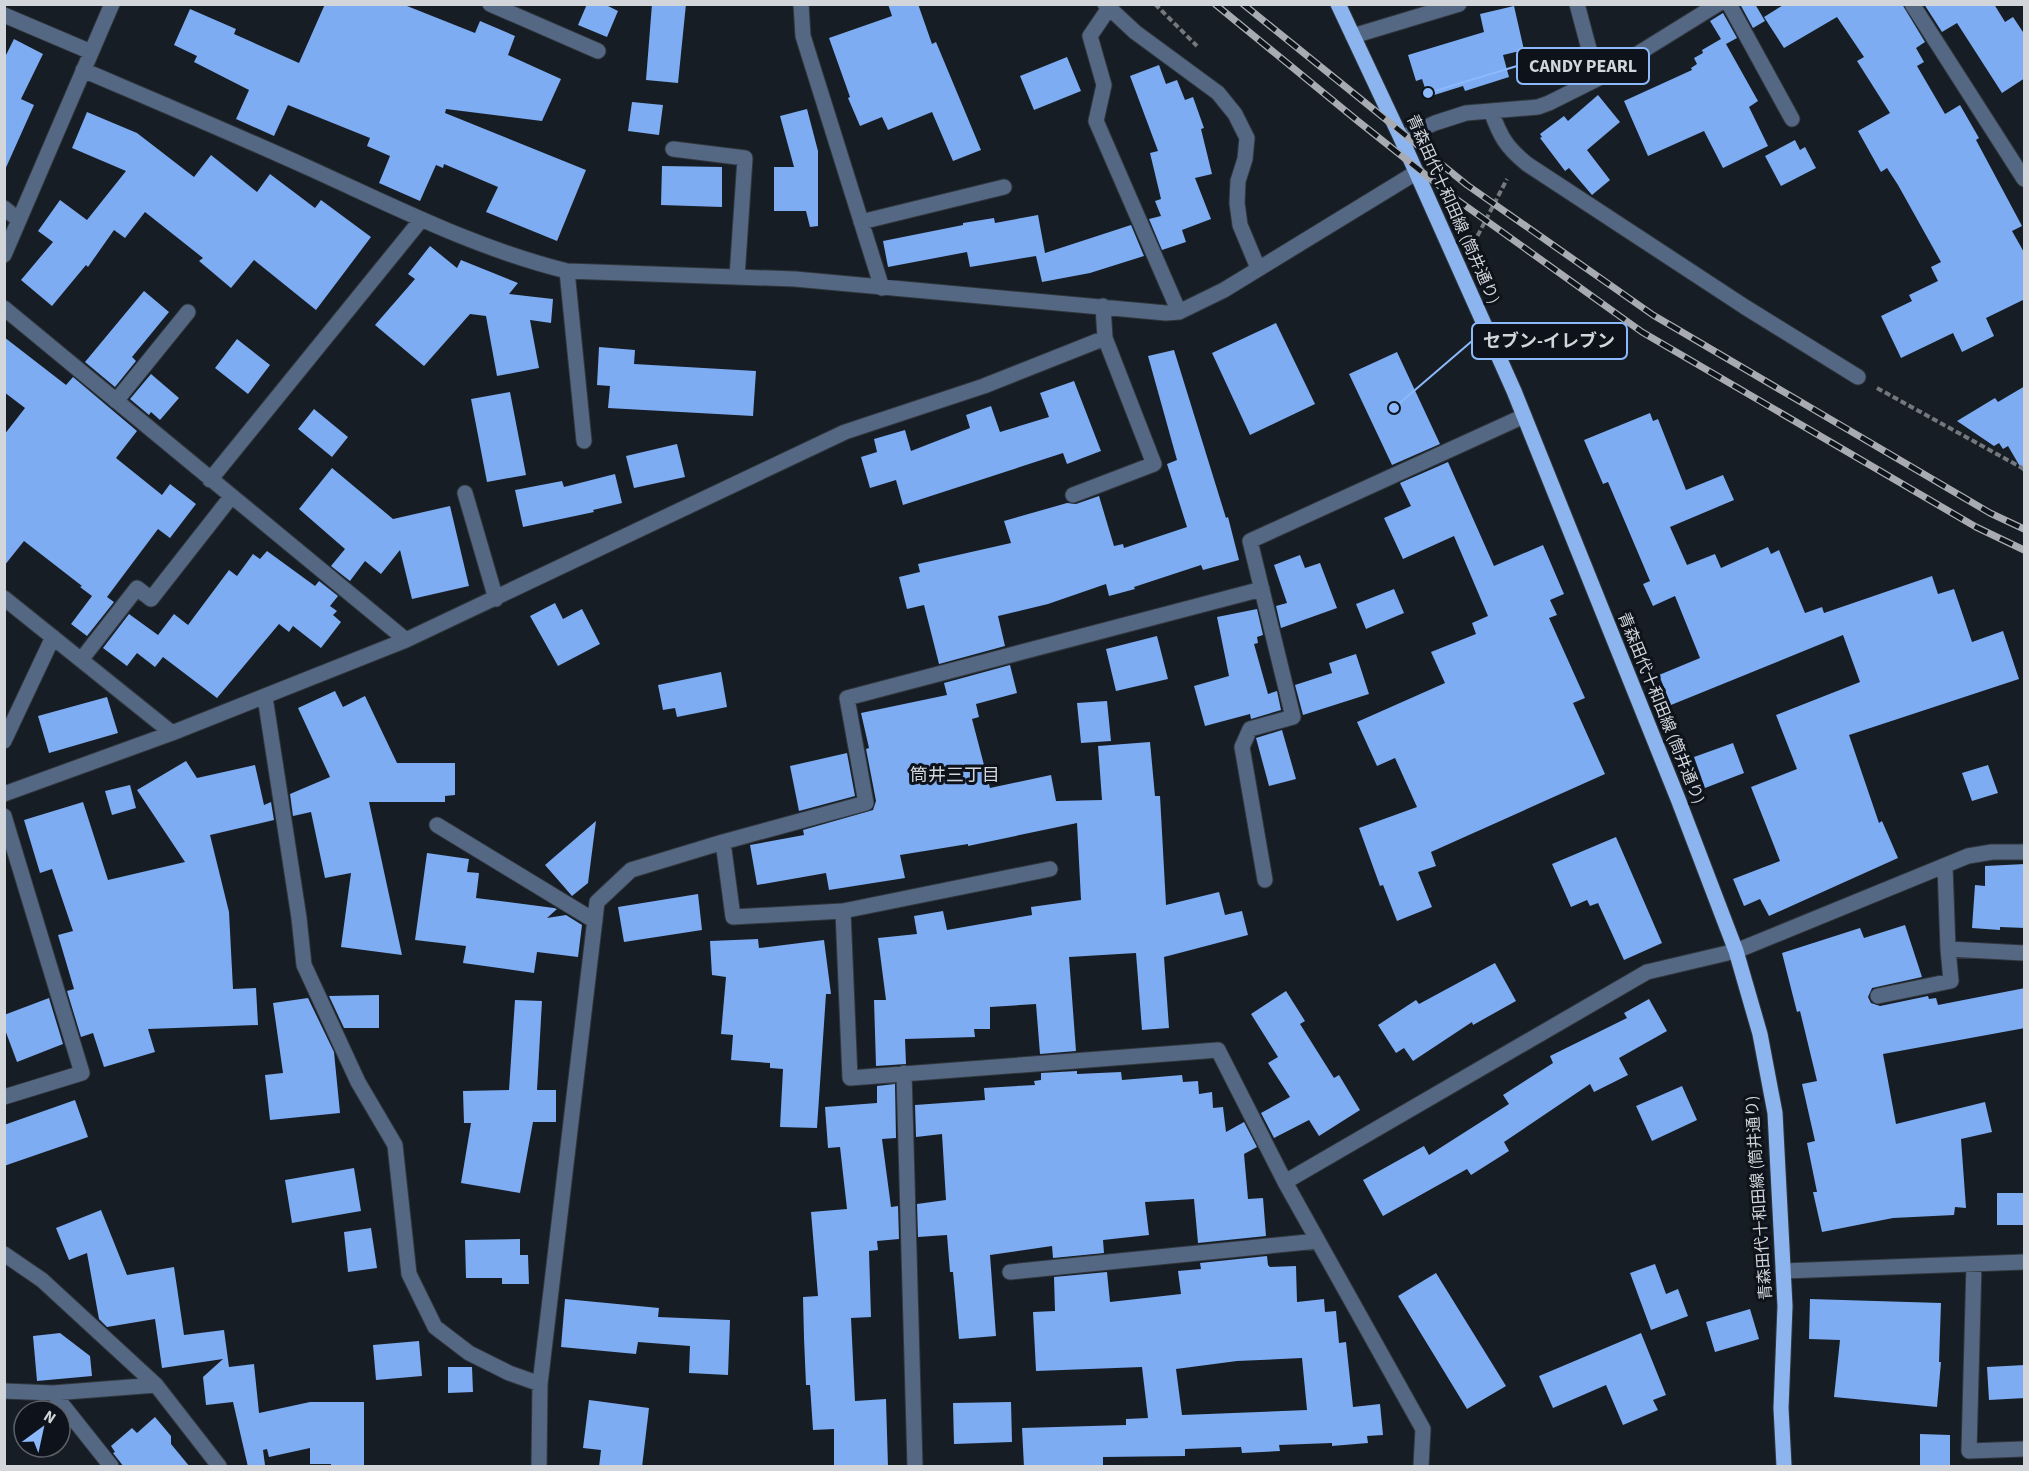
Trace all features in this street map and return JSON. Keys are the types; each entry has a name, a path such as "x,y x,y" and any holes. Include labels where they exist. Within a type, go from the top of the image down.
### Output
{"main road":[{"name":"青森田代十和田線 (筒井通り)","path":"1338,4 1417,172 1524,416 1678,799 1736,951 1760,1034 1775,1113 1785,1306 1781,1408 1784,1467"}],"street":[{"path":"4,255 112,4"},
{"path":"490,4 598,51"},
{"path":"801,4 803,36 882,288"},
{"path":"1353,36 1459,4"},
{"path":"1577,4 1597,79"},
{"path":"1401,138 1466,113 1538,107 1597,79 1718,4"},
{"path":"1729,4 1792,119"},
{"path":"1912,4 2025,179"},
{"path":"1179,312 1096,121 1104,85 1090,36 1107,6 1135,32 1218,93 1235,114 1247,138 1237,203 1240,225 1258,268"},
{"path":"4,15 91,52"},
{"path":"83,70 309,167 421,220 537,264 567,271 795,279 1166,313 1179,312 1224,290 1417,172"},
{"path":"1491,111 1498,132 1509,150 1745,307 1858,377"},
{"path":"673,149 745,158 737,277"},
{"path":"861,222 1004,187"},
{"path":"4,208 19,220"},
{"path":"210,480 421,220"},
{"path":"567,271 584,441"},
{"path":"1073,495 1154,464 1105,339 1103,306"},
{"path":"4,308 406,640"},
{"path":"116,401 188,312"},
{"path":"4,794 172,733 406,640 846,432 984,386 1105,339"},
{"path":"1265,880 1242,747 1250,729 1293,717 1250,541 1524,416"},
{"path":"465,493 496,599"},
{"path":"81,660 137,588 151,599 231,497"},
{"path":"539,1467 540,1384 597,902 631,870 866,803 847,698 1262,589"},
{"path":"4,598 172,733"},
{"path":"4,741 53,637"},
{"path":"265,697 299,918 304,965 358,1082 395,1145 409,1274 435,1327 469,1353 509,1373 540,1384"},
{"path":"4,816 82,1073 4,1097"},
{"path":"437,825 595,921"},
{"path":"723,842 733,916 843,911 1050,869"},
{"path":"1285,1182 1647,972 1736,951 1968,856 1992,852 2025,852"},
{"path":"1878,996 1951,981 1945,866"},
{"path":"843,911 850,1078 1218,1050 1285,1182 1423,1429 1421,1467"},
{"path":"1948,949 2025,953"},
{"path":"904,1073 915,1467"},
{"path":"1010,1272 1318,1241"},
{"path":"4,1254 42,1280 156,1385 219,1467"},
{"path":"1783,1271 2025,1262"},
{"path":"1974,1264 1970,1451 2025,1449"},
{"path":"4,1391 53,1393 156,1385"},
{"path":"53,1393 111,1467"}],"path":[{"path":"1155,4 1197,46"},
{"path":"1456,261 1477,237 1518,156"},
{"path":"1858,377 2025,469"}],"building":[{"path":"325,4 402,4 475,33 480,21 515,36 508,55 561,79 542,121 446,109 445,113 586,170 557,241 486,212 498,187 444,164 443,168 436,165 420,201 379,183 390,156 367,146 370,138 288,105 274,136 236,119 249,90 194,62 197,56 174,45 190,9 236,29 234,34 299,63"},
{"path":"587,4 604,4 618,11 607,37 578,25"},
{"path":"652,4 686,4 678,83 646,80"},
{"path":"888,4 918,4 932,44 936,42 981,150 953,161 932,112 888,130 882,117 860,126 848,98 850,97 829,38 892,16"},
{"path":"1740,4 1755,4 1765,21 1753,28"},
{"path":"1785,4 1902,4 1925,42 1916,48 1924,62 1917,66 1945,114 1960,105 1979,138 1976,140 2022,226 2012,231 2025,254 2025,299 1986,318 1994,336 1962,352 1953,333 1901,358 1881,316 1912,301 1909,295 1938,281 1931,267 1941,262 1898,185 1887,168 1881,172 1858,131 1890,113 1857,61 1864,57 1837,17 1784,48 1764,17"},
{"path":"1924,4 1994,4 2005,22 2013,17 2025,35 2025,78 2002,93 1957,23 1942,32"},
{"path":"1514,6 1524,50 1503,55 1509,77 1465,91 1463,86 1428,97 1422,79 1416,81 1408,55 1484,32 1480,14"},
{"path":"1723,13 1737,38 1726,44 1758,101 1749,107 1768,146 1723,168 1704,131 1648,156 1624,101 1692,70 1691,68 1697,64 1694,58 1703,53 1702,50 1721,39 1710,21"},
{"path":"14,39 43,54 21,99 34,105 4,172 4,59"},
{"path":"1067,57 1081,91 1034,110 1020,76"},
{"path":"1159,65 1166,84 1177,80 1185,100 1193,97 1204,128 1201,129 1212,174 1195,178 1211,219 1182,230 1186,242 1162,250 1149,219 1161,216 1155,201 1161,199 1150,153 1158,151 1130,76"},
{"path":"1598,95 1620,122 1587,150 1610,180 1592,195 1569,168 1565,171 1540,138 1542,137 1540,134 1564,116 1568,121"},
{"path":"632,102 663,105 659,135 628,131"},
{"path":"807,109 818,151 818,226 810,227 806,211 774,211 774,167 794,167 780,116"},
{"path":"87,112 137,133 194,177 211,155 257,192 270,174 315,208 321,200 371,237 316,310 254,260 231,288 199,261 203,258 145,212 125,238 114,230 88,267 86,265 52,306 21,280 53,242 38,231 60,200 87,220 126,171 72,148"},
{"path":"1795,140 1800,150 1805,147 1816,168 1781,186 1765,156"},
{"path":"662,166 722,167 722,207 661,205"},
{"path":"1038,215 1045,253 1131,225 1144,256 1090,273 1042,282 1036,256 970,267 967,252 888,267 883,241 963,225 963,223 994,218 995,223"},
{"path":"430,246 457,268 461,260 518,283 509,294 553,299 551,323 530,320 539,368 497,376 486,316 470,314 424,366 375,325 415,279 408,274"},
{"path":"144,291 169,312 132,357 136,361 115,387 85,362"},
{"path":"1276,323 1315,404 1250,435 1212,353"},
{"path":"4,337 66,385 73,377 137,431 116,458 162,495 170,484 196,504 170,538 158,529 107,597 114,602 87,636 71,624 92,596 80,587 82,586 24,541 4,566 4,435 25,408 4,392"},
{"path":"237,339 270,365 248,394 215,368"},
{"path":"599,347 635,350 634,364 756,371 753,416 608,408 610,386 597,385"},
{"path":"1174,350 1226,518 1228,517 1239,560 1203,570 1201,565 1109,596 1106,584 1048,604 998,616 1005,646 939,664 924,605 907,609 899,577 920,572 918,564 1011,543 1004,521 1067,503 1076,504 1099,496 1114,546 1123,544 1124,548 1187,527 1167,464 1177,460 1148,356"},
{"path":"1397,352 1440,444 1392,465 1349,374"},
{"path":"151,374 179,398 160,420 151,412 149,415 130,399"},
{"path":"1074,381 1101,451 1067,464 1063,453 903,505 896,480 870,488 861,457 877,452 874,439 905,430 911,451 970,428 966,415 991,406 1000,432 1049,417 1040,393"},
{"path":"2025,386 2025,475 2008,446 2003,449 1999,443 1994,446 1957,421 1995,398 1998,402"},
{"path":"510,392 526,475 487,482 471,399"},
{"path":"314,409 348,437 332,457 298,429"},
{"path":"1650,413 1653,421 1658,419 1686,490 1723,475 1734,500 1670,527 1687,565 1715,554 1721,568 1768,547 1771,554 1779,550 1805,613 1822,607 1824,613 1932,576 1938,594 1954,589 1972,642 2003,631 2019,679 1849,735 1879,823 1882,821 1898,858 1769,916 1760,899 1744,906 1733,879 1780,861 1751,787 1797,769 1776,715 1860,682 1843,635 1671,705 1659,675 1700,658 1675,596 1653,606 1643,584 1650,581 1608,482 1603,484 1584,440"},
{"path":"677,444 685,477 634,488 626,456"},
{"path":"1448,462 1494,566 1543,545 1564,594 1550,600 1557,615 1549,618 1585,698 1573,703 1605,774 1431,852 1436,866 1418,872 1432,907 1397,921 1383,885 1380,886 1359,828 1417,807 1395,758 1377,766 1357,722 1445,683 1431,652 1476,634 1472,623 1488,616 1454,536 1403,559 1384,518 1411,506 1400,483"},
{"path":"332,468 393,519 450,506 469,586 412,599 400,550 381,574 365,561 350,581 331,566 345,549 299,509"},
{"path":"615,474 622,503 593,510 594,512 523,527 515,490 562,481 564,487"},
{"path":"267,551 315,586 319,581 338,596 330,606 337,611 333,615 341,622 321,648 293,626 289,632 279,624 217,698 163,657 155,667 137,653 127,666 103,648 129,614 158,635 174,614 188,625 229,570 237,576 253,554 260,559"},
{"path":"1300,555 1305,568 1320,563 1337,608 1281,628 1276,606 1287,603 1274,565"},
{"path":"1394,589 1404,613 1366,629 1356,604"},
{"path":"555,603 563,619 582,609 600,644 558,666 530,616"},
{"path":"1257,609 1263,635 1257,637 1258,643 1254,644 1268,694 1277,691 1281,710 1251,719 1250,714 1205,726 1194,686 1229,676 1217,617"},
{"path":"1157,636 1168,679 1116,691 1106,649"},
{"path":"1356,654 1369,694 1303,715 1295,685 1332,673 1329,663"},
{"path":"1010,665 1017,693 976,704 979,717 972,719 990,788 1051,775 1056,801 1102,800 1098,746 1150,742 1155,796 1160,796 1166,905 1219,892 1225,915 1242,911 1248,935 1164,957 1169,1028 1142,1030 1136,953 1069,957 1076,1051 1040,1054 1036,1004 990,1007 990,1029 974,1029 975,1037 905,1039 906,1064 876,1066 874,1000 886,1000 878,938 917,934 914,916 943,911 947,930 1032,915 1031,907 1081,900 1077,823 968,846 968,844 900,855 905,878 829,890 826,873 757,885 750,845 804,835 803,830 873,810 876,801 866,749 869,748 861,713 947,695 944,683"},
{"path":"721,672 727,707 677,717 675,708 663,710 658,685"},
{"path":"335,691 343,707 365,696 397,763 455,763 455,795 445,796 445,802 369,802 402,955 341,947 351,873 325,878 311,812 293,816 290,794 330,777 298,708"},
{"path":"107,697 118,733 49,753 38,716"},
{"path":"1107,701 1111,741 1081,743 1077,703"},
{"path":"1282,730 1296,779 1269,786 1256,738"},
{"path":"1733,743 1744,773 1705,788 1694,757"},
{"path":"847,753 855,796 799,811 790,766"},
{"path":"186,761 197,778 255,765 264,805 271,802 274,820 210,835 229,912 233,989 256,988 258,1025 148,1029 155,1052 104,1067 93,1033 81,1037 67,991 74,989 58,935 73,931 52,869 40,873 24,820 83,802 108,880 185,862 137,790"},
{"path":"1988,765 1998,793 1972,801 1962,773"},
{"path":"130,785 136,808 112,815 105,791"},
{"path":"596,821 588,883 572,896 545,865"},
{"path":"1616,837 1662,943 1624,960 1598,903 1590,906 1587,900 1571,907 1552,864"},
{"path":"427,853 469,859 467,872 479,873 476,898 554,908 557,909 547,918 566,915 582,925 578,957 537,952 534,973 463,963 466,946 415,940"},
{"path":"2025,864 2025,928 2000,927 2000,930 1972,928 1975,885 1985,886 1985,866"},
{"path":"698,894 702,930 624,942 618,907"},
{"path":"1905,925 1922,977 1872,988 1868,997 1871,1003 1880,1006 1928,996 1929,999 1936,998 1938,1005 2025,988 2025,1028 1883,1054 1896,1124 1985,1102 1992,1132 1961,1139 1966,1208 1955,1207 1954,1215 1893,1218 1822,1232 1813,1192 1817,1192 1807,1143 1815,1141 1802,1084 1817,1081 1800,1011 1797,1012 1782,953 1860,928 1864,938"},
{"path":"758,939 759,948 824,940 831,994 826,994 817,1128 780,1127 783,1069 770,1068 770,1063 731,1060 733,1035 721,1034 726,977 712,975 710,941"},
{"path":"1495,963 1516,1001 1473,1025 1472,1022 1413,1061 1404,1048 1396,1053 1378,1025 1416,1000 1419,1004"},
{"path":"1286,991 1305,1021 1300,1024 1334,1078 1339,1075 1360,1110 1319,1136 1309,1120 1274,1138 1261,1113 1290,1097 1268,1063 1278,1057 1251,1014"},
{"path":"379,995 379,1028 344,1028 329,996"},
{"path":"49,998 63,1044 17,1062 4,1027 4,1015"},
{"path":"308,998 334,1052 340,1113 270,1120 265,1075 283,1073 273,1003"},
{"path":"1649,999 1667,1031 1619,1058 1628,1075 1594,1092 1590,1084 1504,1142 1509,1151 1471,1175 1467,1169 1383,1216 1363,1180 1424,1146 1429,1155 1509,1104 1503,1095 1553,1063 1550,1056 1627,1018 1624,1013"},
{"path":"515,1000 542,1001 537,1090 556,1090 556,1122 533,1122 520,1193 461,1183 471,1123 464,1123 463,1091 509,1090"},
{"path":"1077,1071 1077,1074 1121,1072 1122,1080 1182,1075 1183,1082 1198,1081 1199,1094 1212,1092 1213,1108 1223,1107 1226,1132 1244,1122 1257,1147 1244,1154 1248,1199 1263,1198 1266,1236 1198,1243 1194,1199 1145,1202 1149,1235 1103,1240 1104,1253 1053,1258 1052,1246 990,1255 996,1336 959,1339 947,1235 918,1237 917,1204 946,1200 942,1134 916,1137 915,1105 985,1100 984,1088 1035,1085 1034,1081 1041,1080 1041,1073"},
{"path":"895,1084 896,1138 882,1139 891,1207 898,1206 899,1239 877,1241 878,1250 869,1251 871,1317 851,1318 855,1401 886,1399 888,1467 834,1467 834,1429 813,1430 810,1385 806,1385 804,1338 803,1297 818,1296 811,1212 847,1209 840,1147 828,1148 825,1107 877,1103 877,1086"},
{"path":"1682,1086 1697,1120 1652,1141 1636,1106"},
{"path":"75,1100 88,1137 4,1166 4,1125"},
{"path":"354,1168 361,1211 292,1223 285,1180"},
{"path":"1997,1193 2025,1193 2025,1225 1997,1225"},
{"path":"101,1210 127,1275 174,1267 184,1335 224,1330 229,1367 254,1364 259,1413 310,1402 364,1402 364,1467 331,1467 331,1464 310,1464 310,1448 269,1457 267,1449 263,1450 265,1465 248,1467 233,1402 206,1405 203,1377 223,1359 162,1368 155,1319 107,1327 99,1319 87,1253 69,1260 56,1228"},
{"path":"371,1228 377,1268 348,1272 344,1232"},
{"path":"520,1239 520,1255 528,1255 529,1284 502,1284 502,1278 466,1278 465,1240"},
{"path":"1267,1256 1270,1267 1296,1266 1297,1302 1324,1299 1325,1312 1336,1311 1339,1343 1346,1342 1353,1407 1380,1404 1383,1435 1367,1436 1368,1443 1332,1446 1332,1443 1279,1445 1280,1451 1242,1453 1241,1447 1185,1449 1185,1456 1103,1457 1103,1467 1024,1467 1022,1428 1126,1425 1126,1419 1148,1418 1142,1367 1036,1371 1033,1312 1055,1311 1054,1277 1107,1272 1110,1302 1181,1294 1178,1271 1201,1269 1200,1263","holes":["1302,1358 1307,1410 1182,1415 1176,1369 1237,1361"]},
{"path":"1655,1264 1666,1294 1678,1289 1688,1316 1651,1330 1630,1273"},
{"path":"1436,1273 1506,1386 1467,1409 1398,1296"},
{"path":"565,1299 659,1308 658,1317 730,1320 728,1375 689,1373 690,1346 638,1342 636,1354 561,1347"},
{"path":"1810,1299 1941,1303 1939,1362 1941,1362 1937,1407 1834,1397 1840,1340 1809,1339"},
{"path":"1750,1309 1759,1339 1715,1352 1706,1322"},
{"path":"60,1333 90,1356 92,1376 37,1381 33,1336"},
{"path":"1641,1333 1666,1395 1653,1400 1658,1410 1623,1425 1606,1385 1553,1408 1539,1376"},
{"path":"419,1341 422,1376 376,1380 373,1345"},
{"path":"2025,1365 2025,1398 1989,1400 1987,1367"},
{"path":"448,1367 472,1367 473,1392 448,1393"},
{"path":"589,1400 649,1408 642,1467 599,1467 601,1450 583,1448"},
{"path":"1011,1402 1012,1442 954,1444 953,1403"},
{"path":"155,1417 171,1436 171,1444 190,1467 124,1467 113,1453 115,1452 111,1446 132,1428 137,1433"},
{"path":"1920,1434 1950,1435 1950,1466 1920,1465"}],"railway":[{"path":"1215,4 1456,199 1642,332 1976,527 2024,550"},
{"path":"1243,4 1467,185 1653,315 1990,513 2024,529"}],"place":[{"name":"CANDY PEARL","path":"1428,93"},
{"name":"セブン-イレブン","path":"1394,408"}],"district":[{"name":"筒井三丁目","path":"955,775"}]}
